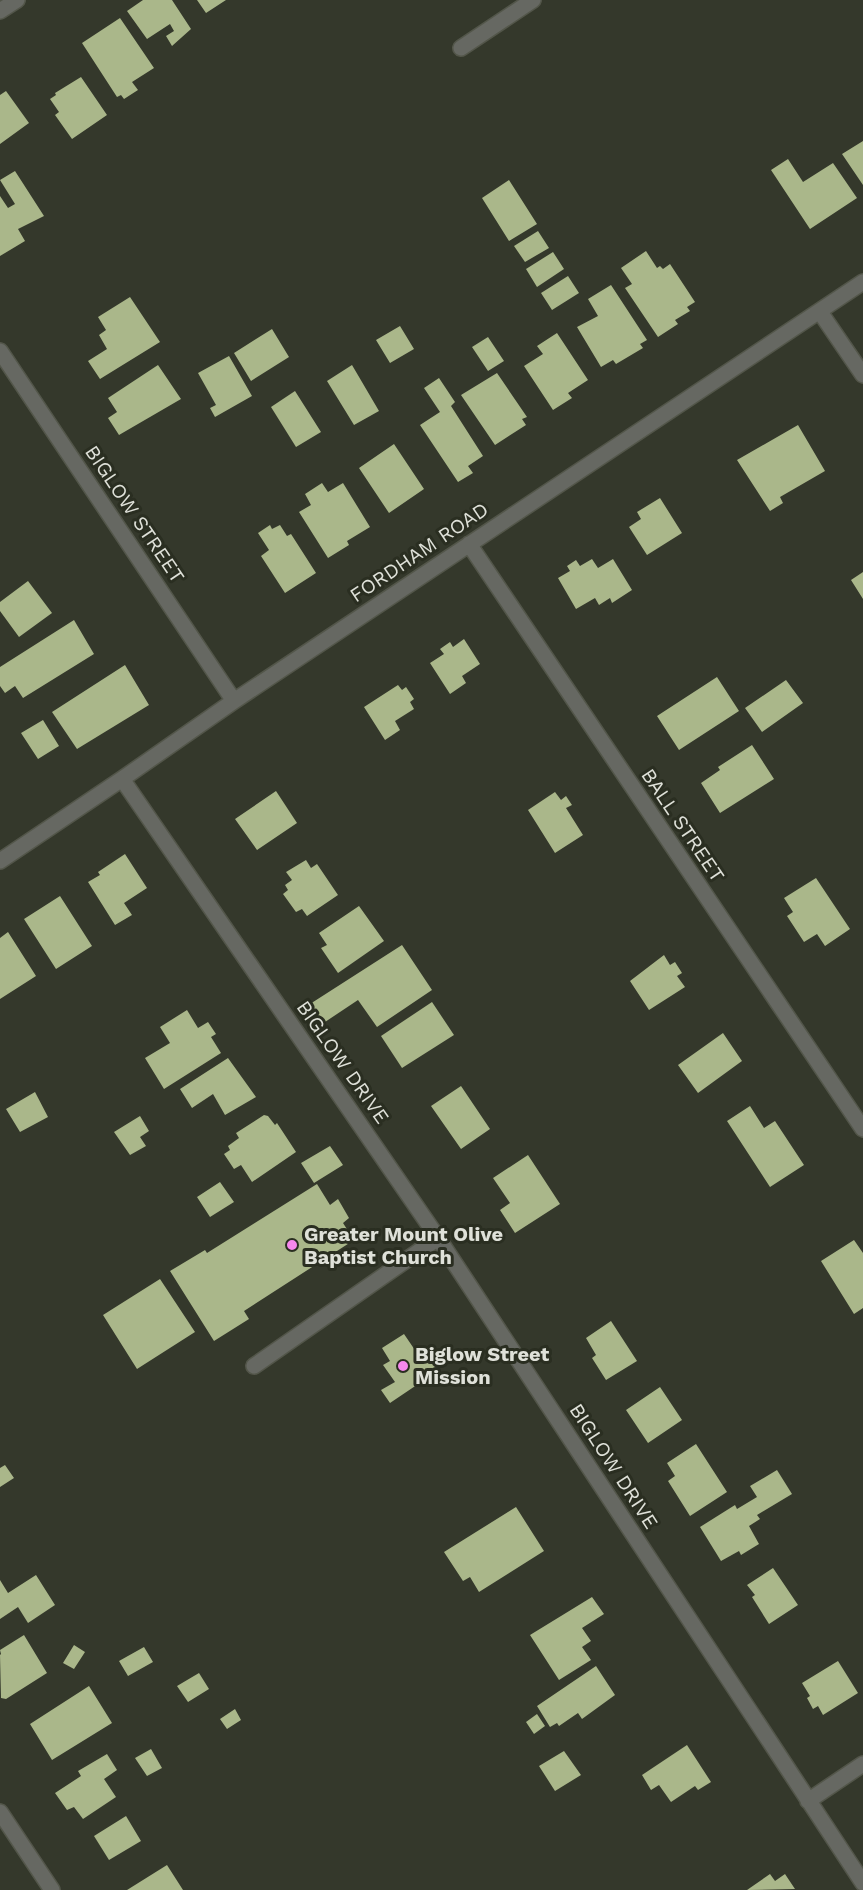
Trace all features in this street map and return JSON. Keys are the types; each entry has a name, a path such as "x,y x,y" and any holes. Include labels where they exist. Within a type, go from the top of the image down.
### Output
{"street":[{"path":"0,11 17,0"},
{"path":"461,48 533,0"},
{"name":"FORDHAM ROAD","path":"0,861 234,701 863,282"},
{"path":"820,312 863,375"},
{"name":"BIGLOW STREET","path":"0,351 234,701"},
{"name":"BALL STREET","path":"469,544 863,1130"},
{"name":"BIGLOW DRIVE","path":"122,779 438,1238 863,1882"},
{"path":"254,1366 438,1238"},
{"path":"808,1801 863,1764"},
{"path":"0,1812 52,1890"}],"building":[{"path":"143,0 172,0 191,29 172,46 166,36 174,31 170,24 147,39 127,11"},
{"path":"197,0 226,0 206,13"},
{"path":"120,18 154,68 132,82 138,90 124,99 121,95 117,97 82,43"},
{"path":"81,77 107,115 72,139 55,115 59,112 50,99 56,95 55,93"},
{"path":"6,91 29,123 0,144 0,95"},
{"path":"863,141 863,185 842,154"},
{"path":"788,159 803,182 833,163 857,198 810,229 771,170"},
{"path":"15,171 44,216 18,229 25,241 0,256 0,196 8,208 15,204 0,180"},
{"path":"509,180 537,224 509,241 482,198"},
{"path":"538,231 549,248 525,262 514,246"},
{"path":"646,251 657,268 660,266 663,269 670,264 695,302 687,307 690,311 675,320 678,324 658,337 625,288 632,284 621,268"},
{"path":"553,252 564,269 537,287 526,269"},
{"path":"568,276 579,293 552,310 541,293"},
{"path":"611,285 647,340 640,344 643,348 616,364 613,360 601,367 577,327 598,316 588,299"},
{"path":"130,297 160,342 100,379 88,361 107,349 99,335 106,330 98,317"},
{"path":"400,326 414,349 390,363 376,340"},
{"path":"272,329 289,357 251,381 234,353"},
{"path":"557,333 588,380 568,393 572,398 553,410 524,366 543,354 537,346"},
{"path":"488,337 504,361 488,371 472,347"},
{"path":"229,356 252,396 215,417 210,408 216,405 198,373"},
{"path":"158,365 181,399 119,435 108,418 117,412 108,398"},
{"path":"352,365 379,411 354,425 327,381"},
{"path":"497,373 527,417 522,419 526,425 495,445 461,395"},
{"path":"439,378 455,402 451,406 483,456 468,466 473,473 458,482 420,425 440,412 424,388"},
{"path":"295,391 321,432 296,447 271,407"},
{"path":"798,425 825,471 780,497 783,503 770,511 737,460"},
{"path":"394,444 424,489 389,513 359,468"},
{"path":"322,483 328,492 343,483 370,527 347,541 349,545 328,558 299,512 311,505 305,494"},
{"path":"660,498 682,533 647,555 629,527 641,519 637,512"},
{"path":"270,525 272,529 280,525 287,536 291,534 316,573 285,593 261,556 269,550 258,533"},
{"path":"592,559 598,568 613,559 632,590 612,603 610,598 599,605 595,598 576,609 558,578 570,571 567,566 576,560 580,566"},
{"path":"863,572 863,599 851,580"},
{"path":"28,581 52,613 19,637 0,611 0,602"},
{"path":"74,620 94,654 23,698 15,686 5,693 0,686 0,667"},
{"path":"464,639 480,664 462,676 466,683 450,694 430,663 444,654 440,649 450,642 453,647"},
{"path":"125,665 149,705 77,749 52,712"},
{"path":"717,677 739,711 679,750 657,716"},
{"path":"786,680 803,703 762,732 745,708"},
{"path":"398,685 402,690 406,687 414,699 410,702 414,709 395,721 400,730 385,740 364,707"},
{"path":"43,720 59,746 38,759 21,733"},
{"path":"752,745 774,779 720,813 701,783 720,770 718,767"},
{"path":"276,791 297,823 257,850 235,819"},
{"path":"555,792 561,800 566,796 572,805 566,808 583,835 555,853 528,810"},
{"path":"125,854 147,888 124,903 132,915 115,925 88,882 100,875 98,872"},
{"path":"306,860 311,868 317,864 338,895 307,916 302,909 296,912 283,894 288,890 285,885 292,880 286,872"},
{"path":"816,878 850,929 825,946 817,934 804,942 787,916 793,912 784,898"},
{"path":"60,896 92,946 56,969 24,919"},
{"path":"359,906 384,941 338,973 321,948 327,945 319,933"},
{"path":"8,932 36,976 0,999 0,938"},
{"path":"402,945 432,990 377,1027 358,1000 322,1024 310,1004"},
{"path":"664,955 670,965 675,962 682,973 677,976 685,987 649,1010 630,981"},
{"path":"432,1002 454,1035 402,1068 381,1036"},
{"path":"187,1010 198,1028 208,1022 216,1034 211,1037 221,1053 164,1089 145,1058 170,1043 160,1027"},
{"path":"723,1033 742,1061 698,1093 678,1065"},
{"path":"228,1058 256,1097 225,1115 213,1094 192,1108 180,1089"},
{"path":"461,1086 490,1129 461,1149 431,1106"},
{"path":"35,1092 48,1117 20,1132 6,1109"},
{"path":"750,1106 764,1128 775,1121 804,1165 770,1187 727,1121"},
{"path":"264,1115 268,1116 275,1125 277,1123 296,1152 252,1182 241,1165 234,1169 224,1154 230,1150 228,1146 239,1138 236,1133"},
{"path":"140,1116 149,1131 140,1137 146,1146 130,1155 114,1132"},
{"path":"330,1146 343,1165 314,1183 301,1163"},
{"path":"528,1155 560,1204 515,1233 500,1210 510,1203 493,1178"},
{"path":"220,1182 234,1202 210,1217 197,1197"},
{"path":"317,1184 330,1205 338,1199 349,1218 343,1223 354,1240 244,1311 249,1319 214,1341 170,1271 205,1250 207,1253"},
{"path":"854,1240 863,1253 863,1308 854,1314 821,1261"},
{"path":"160,1279 195,1332 137,1369 103,1315"},
{"path":"611,1321 637,1361 606,1380 592,1358 596,1355 586,1338"},
{"path":"404,1334 419,1356 426,1351 439,1370 390,1403 381,1390 395,1382 383,1365 390,1361 382,1348"},
{"path":"660,1387 682,1420 648,1443 626,1410"},
{"path":"696,1444 727,1492 690,1516 668,1481 675,1476 667,1463"},
{"path":"5,1465 14,1478 0,1487 0,1468"},
{"path":"777,1470 792,1494 757,1515 760,1519 749,1526 759,1544 741,1555 739,1551 721,1561 700,1527 735,1505 737,1509 757,1497 750,1486"},
{"path":"516,1507 544,1551 479,1592 470,1577 463,1581 444,1552"},
{"path":"773,1568 798,1605 769,1624 752,1597 755,1595 747,1585"},
{"path":"36,1575 55,1605 28,1623 18,1607 0,1619 0,1580 8,1593"},
{"path":"592,1597 604,1614 582,1628 591,1641 582,1647 591,1660 559,1680 530,1635"},
{"path":"24,1635 47,1673 6,1699 1,1698 0,1650"},
{"path":"74,1645 85,1652 74,1669 63,1663"},
{"path":"144,1647 153,1662 128,1676 119,1661"},
{"path":"838,1661 858,1693 823,1715 818,1706 813,1709 807,1698 810,1696 802,1683"},
{"path":"596,1666 615,1695 582,1719 578,1713 559,1726 557,1723 550,1727 537,1706"},
{"path":"199,1673 209,1689 188,1702 177,1686"},
{"path":"89,1686 112,1723 52,1760 30,1724"},
{"path":"235,1709 241,1720 227,1729 220,1719"},
{"path":"537,1714 545,1726 534,1734 526,1722"},
{"path":"687,1745 711,1782 698,1790 695,1786 671,1802 659,1785 651,1790 642,1775"},
{"path":"151,1749 162,1768 147,1776 135,1758"},
{"path":"564,1751 581,1775 555,1791 539,1766"},
{"path":"107,1754 117,1770 104,1779 116,1797 83,1819 74,1807 67,1810 55,1793 81,1776 78,1771"},
{"path":"126,1816 141,1841 109,1860 94,1836"},
{"path":"167,1865 183,1890 127,1890"},
{"path":"770,1874 775,1881 785,1874 795,1889 747,1890"}],"place":[{"name":"Greater Mount Olive Baptist Church","path":"292,1245"},
{"name":"Biglow Street Mission","path":"403,1366"}]}
